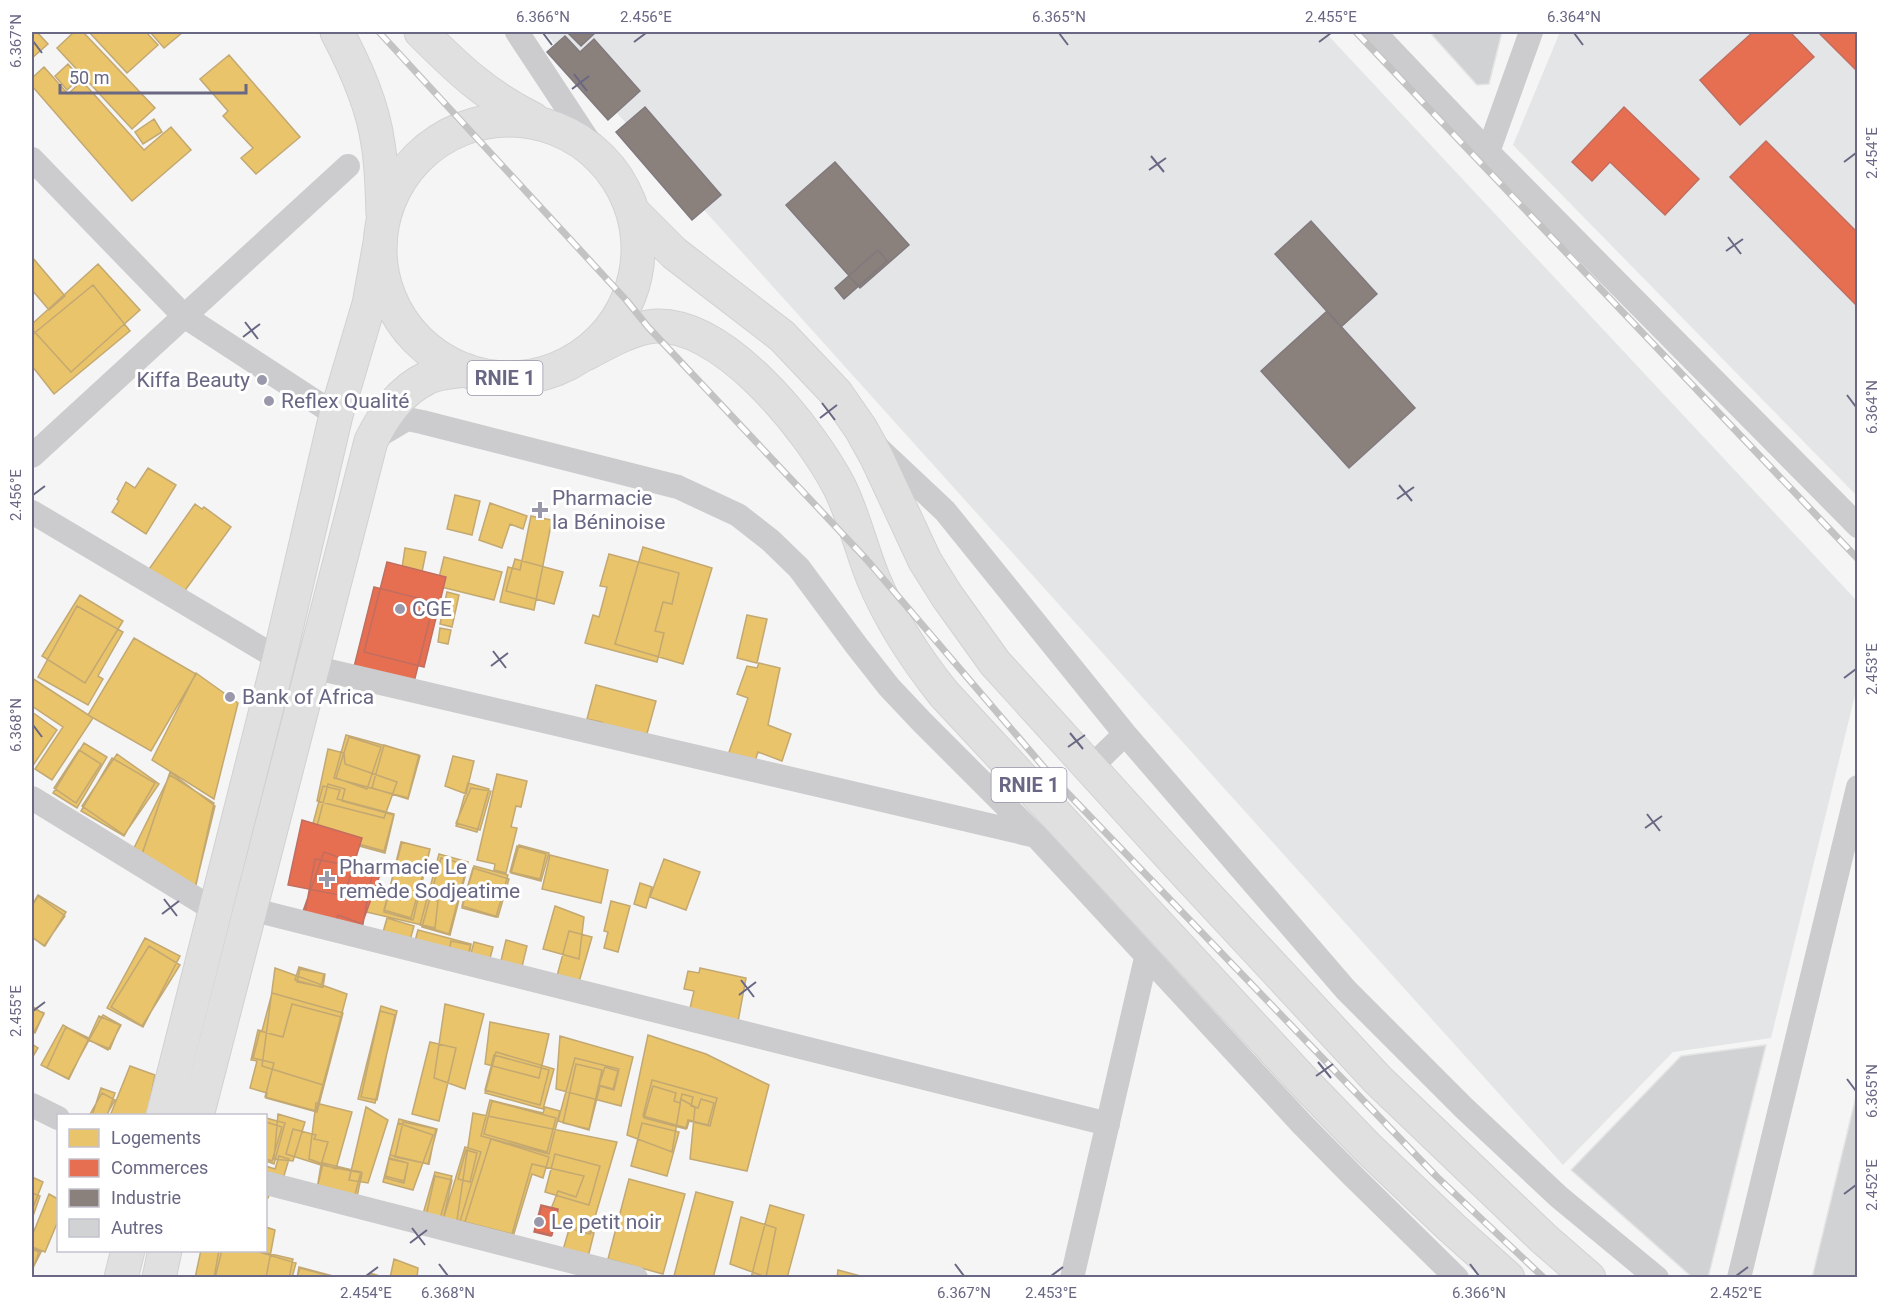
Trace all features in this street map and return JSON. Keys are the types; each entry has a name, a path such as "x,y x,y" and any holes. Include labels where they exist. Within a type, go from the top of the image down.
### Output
{"main road":[{"name":"RNIE 1","path":"337,32 353,63 378,142 383,275 393,304 410,331 433,353 465,370 482,375 518,378 553,371 629,333 648,327 668,327 692,333 745,366 770,392 823,459 851,513 884,600 920,663 944,694 1305,1083 1368,1148 1508,1278"},
{"name":"RNIE 1","path":"421,32 485,92 545,126 574,138 600,158 620,183 633,212 638,243 636,275 632,290 611,329 585,354"},
{"name":"RNIE 1","path":"382,233 393,193 405,172 422,154 442,139 467,127 498,120 530,122 545,126"},
{"name":"RNIE 1","path":"633,212 674,253 782,336 836,393 864,436 898,500 925,561 946,596 995,663 1378,1080 1543,1238 1589,1278"},
{"path":"164,1114 279,659 336,415 369,304 382,233"},
{"path":"198,1114 370,441 394,403 412,387 428,377 465,370"},
{"path":"121,1278 128,1252"},
{"path":"159,1278 165,1252"}],"street":[{"path":"517,32 600,158"},
{"path":"1374,32 1488,152 1857,526"},
{"path":"1488,152 1532,32"},
{"path":"32,159 184,316 336,415"},
{"path":"32,456 348,166"},
{"path":"370,441 407,419 422,422 678,487 738,515 770,540 799,568 890,687 1036,836 1146,958 1351,1174 1457,1278"},
{"path":"864,436 945,511 1125,734 1346,990 1456,1100 1559,1197 1657,1278"},
{"path":"32,512 279,659"},
{"path":"312,668 1036,836"},
{"path":"1090,768 1125,734"},
{"path":"1739,1278 1857,787"},
{"path":"32,798 216,910"},
{"path":"250,909 1108,1124"},
{"path":"1072,1278 1146,958"},
{"path":"32,1105 57,1118"},
{"path":"267,1183 636,1278"}],"shaded area":[{"path":"544,32 1325,32 1857,601 1857,687 1771,1038 1673,1052 1563,1165"},
{"path":"1560,32 1857,32 1857,496 1513,145"}],"building: Logements":[{"path":"32,32 37,32 48,44 32,58"},
{"path":"74,32 83,32 155,108 132,129 57,48"},
{"path":"89,32 146,32 158,45 127,73"},
{"path":"150,32 183,32 164,48"},
{"path":"229,55 300,137 256,174 241,158 253,148 223,116 228,111 200,79"},
{"path":"68,64 80,78 67,90 55,76"},
{"path":"44,67 68,94 82,81 144,150 171,127 191,150 132,201 32,86 32,78"},
{"path":"154,119 162,132 143,144 135,132"},
{"path":"32,257 65,296 49,310 32,290"},
{"path":"98,264 140,310 71,372 32,329 32,324"},
{"path":"93,285 130,331 54,394 32,366 32,335"},
{"path":"148,468 176,485 146,534 112,512 126,482 135,488"},
{"path":"455,495 480,501 472,535 447,529"},
{"path":"490,503 527,516 523,529 510,524 502,548 479,540"},
{"path":"195,504 202,509 204,507 231,527 181,596 147,572"},
{"path":"531,516 552,520 534,610 500,602 508,567 520,570"},
{"path":"643,547 712,568 683,664 615,644"},
{"path":"405,548 426,552 422,572 402,568"},
{"path":"609,554 679,573 672,604 663,602 655,631 664,633 657,662 585,643 593,615 599,617 607,587 600,586"},
{"path":"444,557 502,572 494,600 437,586"},
{"path":"515,559 563,572 554,604 506,591"},
{"path":"447,592 459,595 452,627 440,624"},
{"path":"80,595 123,621 85,683 42,656"},
{"path":"77,606 123,632 98,676 103,679 88,705 38,677"},
{"path":"747,615 767,619 757,663 737,658"},
{"path":"440,628 451,630 448,644 438,642"},
{"path":"134,638 196,674 151,751 88,715"},
{"path":"759,663 780,668 768,725 791,734 782,761 758,752 754,764 728,755 748,698 737,694 747,666 757,668"},
{"path":"196,673 238,703 214,799 152,760"},
{"path":"32,678 93,718 52,780 35,769 63,727 32,706"},
{"path":"596,685 656,701 643,748 601,722 587,719"},
{"path":"32,712 57,730 34,764 32,762"},
{"path":"346,735 419,755 408,798 334,778"},
{"path":"349,737 381,747 367,789 336,778"},
{"path":"84,743 107,757 77,808 53,793"},
{"path":"384,745 420,756 408,799 372,788"},
{"path":"328,749 344,753 345,764 397,782 384,818 317,801"},
{"path":"79,750 101,764 76,803 54,788"},
{"path":"117,754 159,784 124,835 82,806"},
{"path":"453,756 474,761 466,794 445,786"},
{"path":"112,758 155,783 124,836 81,811"},
{"path":"170,772 215,806 193,896 138,866"},
{"path":"497,774 527,781 521,807 516,806 511,827 517,828 506,873 494,870 495,864 477,860"},
{"path":"170,775 214,803 194,894 131,854"},
{"path":"468,783 489,789 477,832 456,826"},
{"path":"328,784 345,789 342,801 394,815 385,853 315,834"},
{"path":"323,786 340,790 337,799 394,814 384,851 311,831"},
{"path":"471,788 491,791 480,830 456,823"},
{"path":"401,842 430,849 413,920 384,912"},
{"path":"402,842 430,849 411,918 384,910"},
{"path":"519,845 549,853 541,881 511,873"},
{"path":"517,846 546,854 540,879 510,872"},
{"path":"439,854 468,862 449,934 420,925"},
{"path":"550,855 608,870 601,903 542,889"},
{"path":"441,858 468,865 450,935 422,927"},
{"path":"664,859 700,872 686,910 650,897"},
{"path":"474,866 508,875 496,917 462,908"},
{"path":"473,868 509,879 498,917 462,906"},
{"path":"366,881 438,901 435,928 362,911"},
{"path":"640,883 652,887 646,908 634,904"},
{"path":"38,895 66,912 45,946 32,937 32,905"},
{"path":"38,896 65,916 44,946 32,937 32,906"},
{"path":"611,901 630,906 618,952 604,948 608,932 604,931"},
{"path":"555,906 584,917 579,959 543,949"},
{"path":"387,918 414,926 407,951 380,943"},
{"path":"418,930 471,944 465,966 412,952"},
{"path":"569,931 592,937 579,982 557,976"},
{"path":"145,938 180,956 143,1027 107,1008"},
{"path":"506,940 527,946 518,983 497,977"},
{"path":"451,941 471,945 466,967 447,962"},
{"path":"474,942 493,947 489,962 470,957"},
{"path":"149,946 180,965 142,1026 111,1007"},
{"path":"299,967 324,974 321,987 295,980"},
{"path":"275,968 347,994 323,1085 262,1066"},
{"path":"700,968 746,978 737,1027 688,1017 694,991 684,989 688,971 699,973"},
{"path":"300,969 325,974 323,987 297,982"},
{"path":"272,993 343,1013 317,1112 266,1098 267,1093 250,1088 257,1061 251,1060 258,1030 262,1031"},
{"path":"292,1004 341,1017 316,1111 265,1097 274,1063 253,1058 260,1031 283,1037"},
{"path":"445,1004 484,1014 465,1089 434,1078"},
{"path":"32,1006 44,1014 33,1034 32,1033"},
{"path":"381,1006 397,1011 375,1103 358,1099"},
{"path":"32,1008 44,1013 35,1033 32,1031"},
{"path":"380,1011 395,1015 377,1100 361,1097"},
{"path":"103,1015 121,1025 108,1050 89,1040"},
{"path":"99,1016 120,1025 110,1049 88,1040"},
{"path":"490,1022 549,1034 539,1078 485,1064"},
{"path":"63,1025 89,1040 68,1079 41,1065"},
{"path":"66,1027 89,1038 69,1079 47,1068"},
{"path":"648,1035 706,1054 769,1085 747,1171 690,1159 695,1107 681,1099 672,1152 627,1135"},
{"path":"560,1036 633,1057 621,1106 556,1089"},
{"path":"430,1042 456,1048 439,1121 412,1114"},
{"path":"32,1044 38,1048 32,1058"},
{"path":"496,1052 554,1069 543,1109 485,1093"},
{"path":"494,1055 549,1070 540,1105 485,1090"},
{"path":"575,1058 619,1069 614,1090 600,1086 589,1130 558,1121"},
{"path":"576,1064 602,1070 589,1129 563,1123"},
{"path":"130,1066 155,1075 147,1114 111,1114"},
{"path":"605,1067 618,1071 613,1089 599,1085"},
{"path":"652,1080 717,1098 710,1126 689,1121 687,1128 643,1116"},
{"path":"653,1086 676,1093 674,1101 680,1103 682,1094 693,1097 691,1106 698,1108 701,1099 714,1103 708,1125 688,1120 686,1129 644,1118"},
{"path":"101,1088 115,1093 108,1114 93,1114"},
{"path":"102,1093 115,1100 107,1114 90,1114"},
{"path":"490,1100 543,1113 545,1107 560,1111 549,1154 481,1136"},
{"path":"492,1101 556,1118 547,1152 484,1134"},
{"path":"316,1103 352,1112 336,1169 309,1159"},
{"path":"366,1107 388,1120 368,1183 349,1180"},
{"path":"473,1113 617,1142 590,1234 546,1222 558,1191 576,1197 584,1176 532,1164 512,1234 457,1220"},
{"path":"278,1114 305,1122 293,1161 274,1159"},
{"path":"267,1118 285,1123 274,1164 267,1161"},
{"path":"399,1119 437,1129 428,1164 390,1155"},
{"path":"267,1122 282,1127 272,1161 267,1159"},
{"path":"403,1122 436,1129 429,1164 395,1157"},
{"path":"398,1123 433,1135 413,1190 383,1182"},
{"path":"642,1123 679,1132 667,1176 631,1166"},
{"path":"293,1129 316,1135 314,1139 328,1142 321,1165 286,1154"},
{"path":"491,1139 549,1157 543,1178 532,1174 512,1240 464,1225"},
{"path":"465,1147 481,1152 458,1228 442,1223"},
{"path":"466,1150 477,1153 470,1182 458,1179"},
{"path":"555,1154 600,1166 589,1205 545,1192"},
{"path":"279,1156 289,1159 280,1189 272,1187 268,1198 267,1166 275,1169"},
{"path":"389,1158 408,1163 404,1181 385,1176"},
{"path":"389,1159 408,1163 404,1183 385,1178"},
{"path":"323,1163 361,1172 354,1198 317,1189"},
{"path":"321,1165 362,1173 357,1197 317,1189"},
{"path":"435,1172 452,1176 440,1219 423,1214"},
{"path":"435,1176 452,1180 443,1220 426,1216"},
{"path":"32,1177 43,1182 32,1210"},
{"path":"629,1179 685,1194 663,1274 608,1259"},
{"path":"696,1192 733,1202 713,1278 677,1278 674,1276"},
{"path":"32,1193 40,1196 32,1219"},
{"path":"49,1194 57,1198 57,1223 45,1252 32,1247 32,1236"},
{"path":"770,1205 804,1215 787,1278 751,1278"},
{"path":"741,1217 776,1228 766,1277 730,1264"},
{"path":"570,1226 594,1233 588,1257 563,1250"},
{"path":"267,1227 275,1230 266,1278 195,1278 201,1252 267,1252"},
{"path":"32,1247 41,1252 32,1270"},
{"path":"32,1249 39,1252 32,1271"},
{"path":"219,1252 263,1252 293,1259 289,1278 214,1278"},
{"path":"222,1252 259,1252 296,1263 292,1278 215,1278"},
{"path":"394,1259 418,1268 417,1278 390,1278"},
{"path":"299,1267 333,1276 332,1278 297,1278"},
{"path":"300,1268 334,1277 334,1278 297,1278"},
{"path":"838,1270 868,1278 837,1278"},
{"path":"370,1273 386,1278 369,1278"}],"building: Commerces":[{"path":"1753,32 1790,32 1814,57 1740,125 1700,80"},
{"path":"1818,32 1858,32 1858,72"},
{"path":"1624,107 1699,179 1665,215 1610,162 1592,181 1572,162"},
{"path":"1766,141 1858,233 1858,307 1730,177"},
{"path":"387,562 446,577 424,667 364,652"},
{"path":"374,587 434,602 412,690 352,675"},
{"path":"302,820 362,838 344,896 288,885"},
{"path":"324,852 381,872 362,924 338,915 334,926 302,914"},
{"path":"315,859 373,870 362,929 304,918"},
{"path":"541,1205 558,1209 551,1236 534,1232"},
{"path":"542,1206 558,1210 552,1235 535,1231"}],"building: Industrie":[{"path":"567,32 596,32 581,46"},
{"path":"565,36 580,52 594,39 640,91 608,120 547,52"},
{"path":"645,107 721,195 692,220 616,132"},
{"path":"835,162 909,245 860,288 786,205"},
{"path":"1311,221 1377,294 1341,327 1275,254"},
{"path":"878,250 887,261 844,299 835,288"},
{"path":"1327,311 1415,408 1349,468 1261,371"}],"building: Autres":[{"path":"1435,32 1502,32 1489,84 1477,85 1432,35"},
{"path":"1766,1045 1708,1278 1693,1278 1571,1170 1681,1056"},
{"path":"1858,1088 1857,1278 1812,1278"}],"railway":[{"path":"379,32 627,301 648,327 867,560 1054,779 1437,1177 1544,1278"},
{"path":"1356,32 1858,559"}],"place":[{"name":"Kiffa Beauty","path":"262,380"},
{"name":"Reflex Qualité","path":"269,401"},
{"name":"Pharmacie la Béninoise","path":"540,510"},
{"name":"CGE","path":"400,609"},
{"name":"Bank of Africa","path":"230,697"},
{"name":"Pharmacie Le remède Sodjeatime","path":"327,879"},
{"name":"Le petit noir","path":"539,1222"}]}
